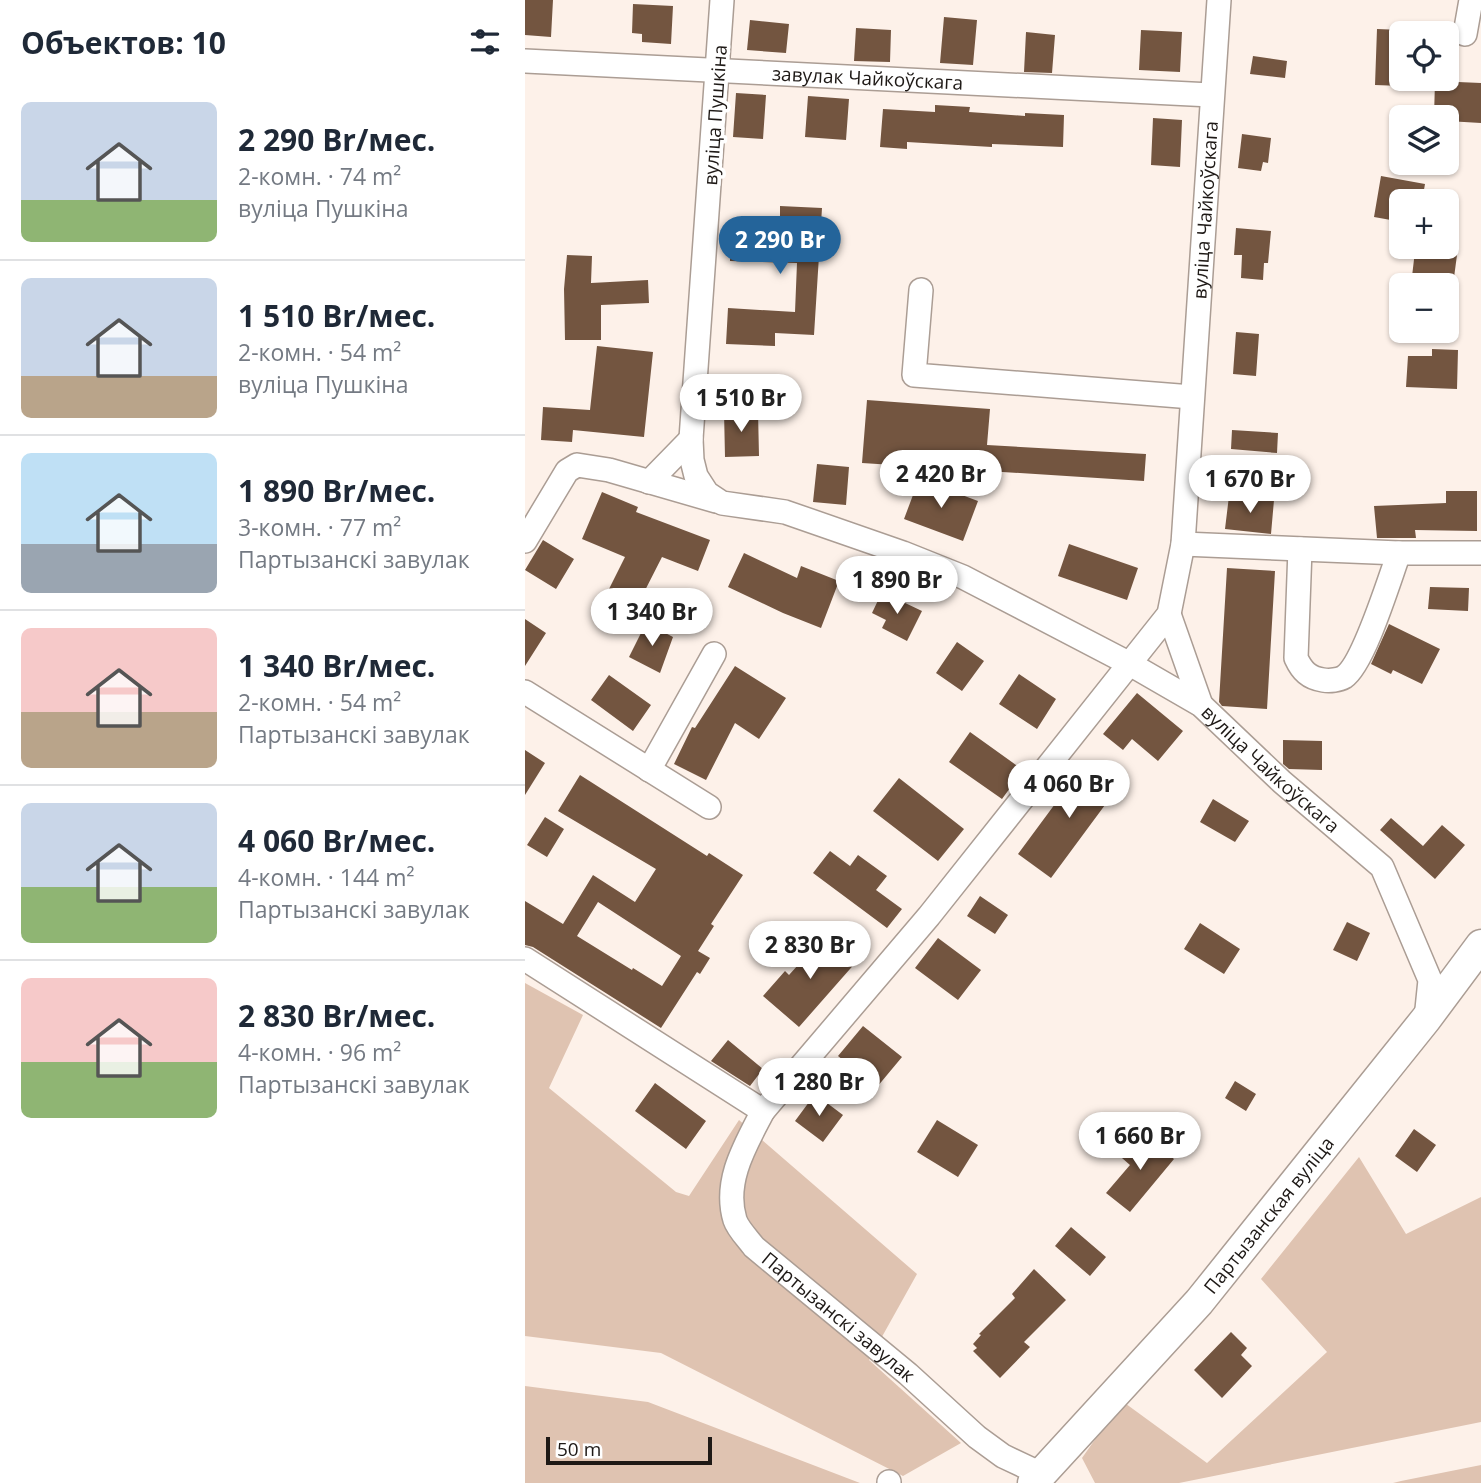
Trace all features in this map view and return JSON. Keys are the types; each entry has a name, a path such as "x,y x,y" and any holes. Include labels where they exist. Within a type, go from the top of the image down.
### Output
{"main road":[{"name":"Партызанская вуліца","path":"1037,1478 1199,1302 1426,1019 1481,945"}],"street":[{"name":"вуліца Пушкіна","path":"691,439 722,0"},
{"name":"вуліца Чайкоўскага","path":"1219,0 1183,544 1169,614 1130,664 1201,705 1282,782 1382,867 1430,980 1426,1019"},
{"path":"1465,34 1471,0"},
{"name":"завулак Чайкоўскага","path":"525,61 1212,95"},
{"path":"921,290 913,375 1192,397"},
{"path":"649,482 691,439"},
{"path":"691,439 696,476 708,493 722,503"},
{"path":"525,541 567,471 577,465 609,470 722,503 785,512 915,557 963,577 1130,664"},
{"path":"1183,544 1399,553 1481,553"},
{"path":"1300,549 1296,658 1301,670 1314,679 1330,681 1344,677 1353,668 1370,632 1399,553"},
{"path":"1169,614 1201,705"},
{"path":"649,770 714,654"},
{"name":"Партызанскі завулак","path":"1037,1478 977,1437 908,1374 754,1247 736,1220 732,1182 743,1148 763,1111 929,916 1130,664"},
{"path":"525,692 709,807"},
{"path":"525,958 763,1111"}],"shaded area":[{"path":"525,983 583,1015 549,1088 676,1192 689,1196 739,1120 917,1274 869,1360 961,1443 903,1476 661,1353 525,1336"},
{"path":"1359,1157 1406,1234 1481,1197 1481,1422 1179,1483 1095,1483 1082,1458 1122,1401 1207,1463 1327,1352 1261,1279"},
{"path":"525,1386 648,1402 860,1483 525,1483"},
{"path":"1481,1465 1481,1483 1393,1483 1401,1481"}],"building":[{"path":"525,0 553,0 551,37 525,35"},
{"path":"633,4 673,6 671,44 642,42 642,34 632,33"},
{"path":"944,17 977,20 973,65 940,63"},
{"path":"750,20 789,24 786,53 747,50"},
{"path":"856,28 891,30 890,62 854,61"},
{"path":"1377,29 1389,29 1389,86 1375,85"},
{"path":"1141,30 1182,32 1180,72 1139,70"},
{"path":"1026,32 1055,35 1052,73 1024,72"},
{"path":"1253,56 1287,61 1285,78 1250,74"},
{"path":"1459,82 1481,83 1481,123 1459,122 1459,105 1434,105 1435,91 1459,91"},
{"path":"736,93 766,95 763,139 733,137"},
{"path":"808,96 849,99 846,140 805,137"},
{"path":"935,105 970,107 969,112 1025,116 1025,113 1064,115 1063,147 992,144 992,147 907,142 907,149 880,147 883,109 935,112"},
{"path":"1153,118 1182,120 1180,167 1151,165"},
{"path":"1242,134 1271,138 1268,163 1263,162 1261,171 1238,168"},
{"path":"1381,176 1425,184 1424,189 1389,189 1389,220 1374,217"},
{"path":"780,206 822,208 814,335 775,333 775,346 726,344 728,308 795,312 797,263 730,261 730,239 750,239 750,223 780,224"},
{"path":"1236,228 1271,231 1268,263 1264,263 1263,280 1241,278 1242,255 1234,255"},
{"path":"567,255 592,256 591,283 648,280 649,303 601,305 601,340 565,340 564,289"},
{"path":"1414,259 1456,259 1455,273 1412,273"},
{"path":"1236,332 1259,334 1256,376 1233,374"},
{"path":"597,346 653,352 644,437 573,430 572,442 541,440 543,407 590,410"},
{"path":"1432,349 1458,350 1457,389 1406,387 1408,356 1432,356"},
{"path":"867,400 990,409 987,445 1146,454 1144,481 862,463"},
{"path":"724,411 758,411 759,456 725,457"},
{"path":"1232,430 1278,433 1277,453 1231,449"},
{"path":"817,464 849,467 846,505 813,502"},
{"path":"919,479 978,501 963,541 904,519"},
{"path":"1446,491 1477,491 1477,531 1415,530 1416,538 1377,538 1374,506 1446,503"},
{"path":"602,492 638,507 636,512 710,540 698,571 662,557 634,612 605,597 625,557 582,539"},
{"path":"1229,496 1274,500 1271,534 1225,529"},
{"path":"543,540 574,559 556,589 525,570"},
{"path":"1069,544 1138,568 1127,600 1058,576"},
{"path":"744,553 797,578 801,566 839,581 821,628 728,587"},
{"path":"1227,568 1275,571 1267,709 1222,706 1219,702"},
{"path":"1430,587 1469,588 1468,611 1428,609"},
{"path":"882,592 922,611 907,641 882,628 886,620 872,613"},
{"path":"525,619 546,633 525,666"},
{"path":"646,623 673,637 660,673 629,657"},
{"path":"1389,624 1440,649 1422,684 1393,670 1391,674 1371,664"},
{"path":"957,642 984,661 962,691 936,673"},
{"path":"735,666 786,698 759,739 735,723 706,780 674,764 692,727 695,728"},
{"path":"1019,674 1056,699 1037,729 999,704"},
{"path":"609,675 651,705 633,731 591,700"},
{"path":"1137,693 1183,731 1158,761 1132,739 1123,750 1103,734"},
{"path":"970,732 1023,770 1002,799 949,762"},
{"path":"1283,740 1322,741 1322,770 1289,769 1283,764"},
{"path":"525,750 545,763 525,795"},
{"path":"1086,762 1119,786 1051,878 1018,854"},
{"path":"580,775 707,856 709,853 743,875 711,924 714,926 698,951 710,958 700,974 697,972 661,1028 533,947 525,945 525,901 563,924 593,875 635,902 656,869 558,811","holes":["598,902 681,956 662,986 577,936"]},
{"path":"899,778 964,829 938,861 873,811"},
{"path":"1213,799 1249,821 1235,842 1200,822"},
{"path":"545,817 564,829 547,857 527,845"},
{"path":"1391,818 1423,846 1442,825 1465,845 1435,879 1380,830"},
{"path":"830,851 850,866 858,855 887,876 876,890 902,909 887,928 813,873"},
{"path":"980,896 1008,915 995,934 967,916"},
{"path":"1347,922 1370,933 1357,961 1333,950"},
{"path":"1200,923 1240,949 1224,974 1184,949"},
{"path":"826,934 857,961 799,1027 763,996 785,971 789,975"},
{"path":"938,938 981,970 958,1000 915,968"},
{"path":"863,1026 902,1057 877,1087 838,1056"},
{"path":"728,1040 763,1069 750,1086 711,1061"},
{"path":"1235,1081 1256,1094 1246,1111 1225,1098"},
{"path":"655,1083 706,1121 686,1149 635,1111"},
{"path":"815,1094 843,1115 823,1142 795,1121"},
{"path":"937,1120 978,1145 958,1177 917,1152"},
{"path":"1414,1129 1436,1145 1417,1172 1395,1156"},
{"path":"1142,1133 1174,1159 1130,1212 1106,1193 1130,1165 1122,1158"},
{"path":"1071,1227 1106,1257 1090,1276 1055,1246"},
{"path":"1034,1269 1066,1300 1024,1342 1030,1347 1000,1378 973,1351 977,1348 973,1344 981,1335 979,1334 1015,1298 1012,1294"},
{"path":"1231,1332 1247,1348 1241,1355 1252,1366 1222,1398 1194,1370"}]}
